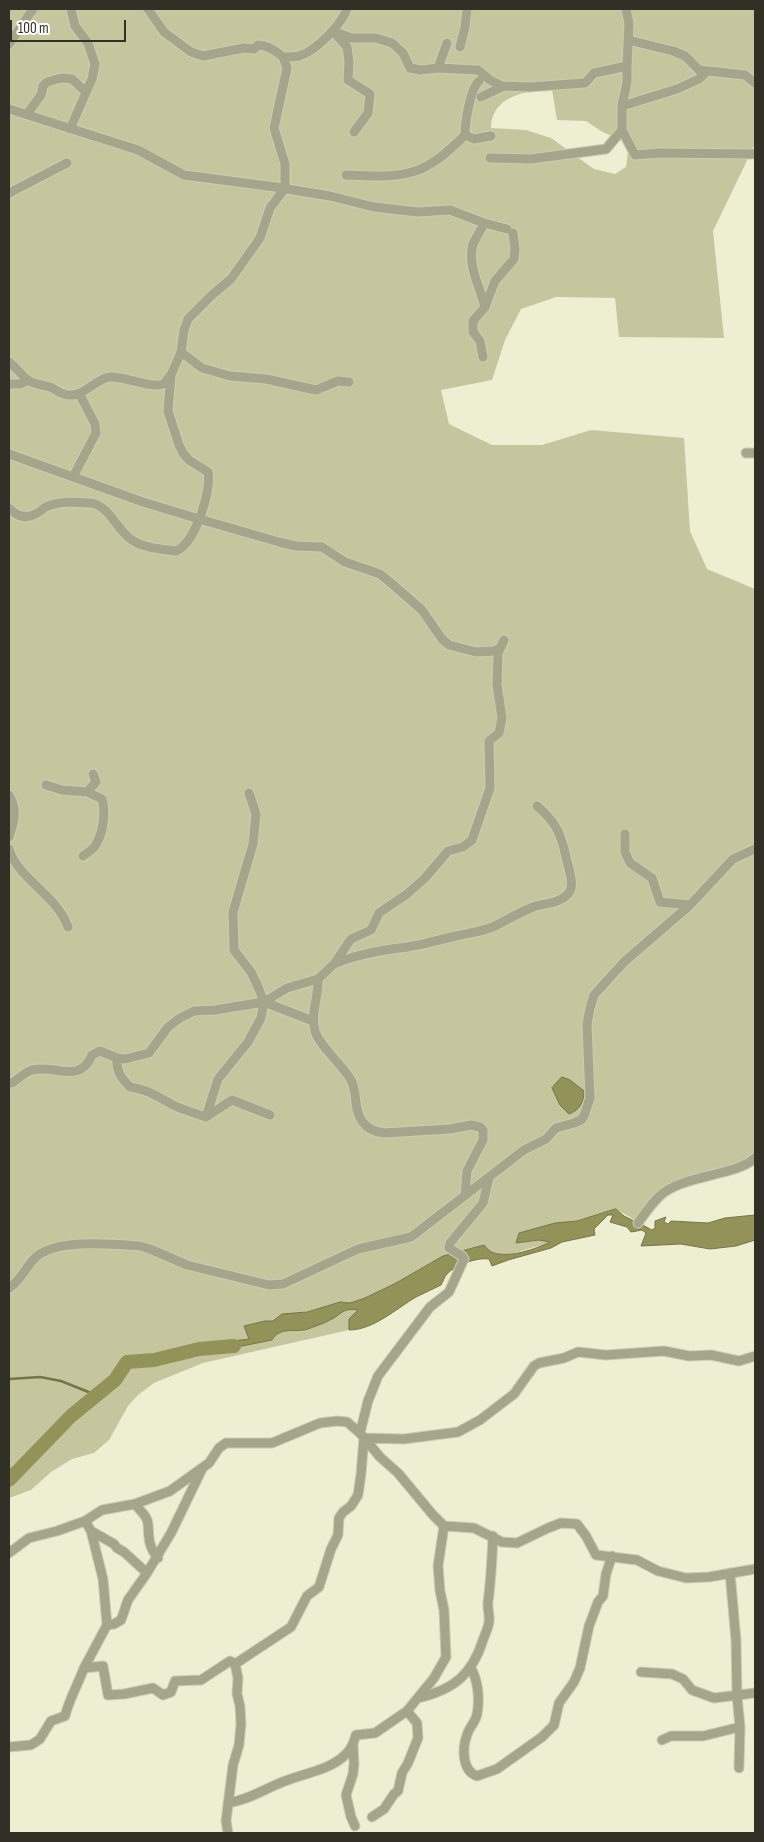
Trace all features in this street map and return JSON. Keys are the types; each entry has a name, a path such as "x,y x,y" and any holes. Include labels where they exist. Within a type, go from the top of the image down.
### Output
{"street":[{"path":"9,44 33,9"},
{"path":"70,129 92,79 95,64 88,43 75,26 71,9"},
{"path":"9,362 35,384 51,387 65,394 79,394 110,377 142,381 157,386 164,384 171,375 181,352 184,330 188,319 231,279 260,238 270,208 285,188 285,164 274,128 287,68 283,58 274,50 262,45 258,45 254,49 244,48 203,56 191,52 164,32 148,9"},
{"path":"283,58 300,55 310,50 333,31 345,16 347,9"},
{"path":"460,47 466,27 467,9"},
{"path":"626,9 629,23 627,82 622,106 622,130 635,155 755,154"},
{"path":"333,31 352,38 376,38 392,43 403,53 410,68 421,70 438,68 478,70 490,80 504,86 529,87 585,83 594,73 627,66"},
{"path":"333,31 347,47 349,62 348,80 370,94 368,113 354,132"},
{"path":"628,40 673,51 685,56 699,70 745,75 755,83"},
{"path":"438,68 447,43"},
{"path":"622,106 676,89 699,79 707,71"},
{"path":"27,114 48,82 62,78 72,79 86,92"},
{"path":"346,175 370,177 413,172 453,148 465,135 465,125 471,100 476,84 479,82"},
{"path":"482,96 504,86"},
{"path":"9,109 138,150 184,175 285,188 330,196 374,207 418,212 450,210 510,231 515,249 514,260 495,281 485,307 473,321 473,334 480,342 483,357"},
{"path":"490,158 531,159 606,149 622,130"},
{"path":"465,135 474,139 491,136"},
{"path":"9,193 67,163"},
{"path":"484,223 481,233 474,241 471,253 475,276 485,307"},
{"path":"181,352 202,368 230,376 266,379 316,390 338,381 349,382"},
{"path":"9,508 20,517 29,518 46,506 59,502 93,503 110,516 121,531 133,541 155,548 176,551 188,543 200,519 210,481 208,472 189,460 179,445 168,411 171,375"},
{"path":"9,384 20,384 28,380"},
{"path":"73,477 96,433 95,424 79,394"},
{"path":"9,454 200,519 296,546 322,547 345,562 380,574 422,610 442,640 450,645 476,652 493,651 499,649 503,645 504,640"},
{"path":"9,1083 30,1071 38,1069 68,1072 80,1070 88,1065 92,1055 100,1051 116,1058 132,1058 149,1053 168,1027 194,1011 215,1010 264,1002 287,988 318,979 334,964 351,939 371,930 379,913 407,894 425,878 448,850 463,848 472,840 490,788 489,742 498,733 502,718 498,685 499,649"},
{"path":"88,792 96,782 93,774"},
{"path":"46,785 62,790 88,792 102,799 104,804 102,830 94,847 83,856"},
{"path":"206,1117 218,1079 248,1042 261,1018 264,1002 251,972 234,950 234,912 253,844 256,814 249,793"},
{"path":"9,795 15,807 15,818 9,837"},
{"path":"334,964 369,953 419,945 476,931 499,924 531,908 552,903 564,897 571,888 571,878 564,845 557,827 537,806"},
{"path":"625,834 625,852 630,863 652,878 660,902 690,905"},
{"path":"9,849 14,860 59,910 65,918 68,927"},
{"path":"9,1288 16,1284 34,1258 41,1253 69,1244 140,1246 187,1265 269,1286 283,1284 358,1249 411,1237 524,1150 546,1139 556,1128 574,1123 584,1116 590,1098 587,1024 594,995 624,962 690,905 733,859 755,849"},
{"path":"318,979 319,989 314,1006 313,1021 315,1034 351,1080 360,1118 371,1129 384,1133 471,1125 480,1126 483,1130 482,1140 467,1172 465,1195"},
{"path":"264,1002 313,1021"},
{"path":"116,1058 116,1068 130,1087 141,1088 154,1093 173,1105 206,1117"},
{"path":"206,1117 232,1100 270,1115"},
{"path":"638,1223 661,1194 670,1188 690,1179 742,1167 755,1158"},
{"path":"235,1664 291,1627 307,1596 319,1587 331,1549 338,1535 339,1518 351,1506 358,1495 361,1474 362,1435 368,1401 378,1376 430,1307 451,1289 464,1259 452,1251 449,1246 483,1204 489,1178"},
{"path":"362,1435 404,1439 458,1432 480,1420 514,1394 534,1366 578,1352 606,1354 664,1351 689,1356 710,1355 739,1361 755,1356"},
{"path":"9,1553 29,1538 85,1521 102,1510 135,1504 170,1491 212,1461 219,1448 228,1442 272,1443 320,1423 337,1420 347,1422 362,1435 382,1460 398,1472 444,1526 474,1528 502,1542 517,1543 561,1523 577,1524 596,1555 637,1560 658,1571 686,1578 709,1577 755,1569"},
{"path":"108,1625 121,1620 128,1600 158,1558 202,1469"},
{"path":"135,1504 146,1517 152,1552 158,1558"},
{"path":"9,1747 31,1745 40,1739 51,1721 65,1716 84,1668 108,1625 105,1587 91,1531 85,1521"},
{"path":"228,1803 240,1802 284,1781 329,1765 346,1755 353,1745 356,1735 375,1733 408,1711 434,1678 446,1657 444,1610 438,1566 444,1526"},
{"path":"91,1531 114,1544 147,1573"},
{"path":"418,1698 437,1694 455,1684 471,1668 480,1650 489,1622 487,1603 490,1593 493,1536"},
{"path":"471,1668 478,1688 477,1715 466,1735 464,1760 468,1770 478,1776 497,1769 542,1737 554,1725 559,1703 566,1696 580,1668 589,1626 598,1602 603,1596 606,1574 612,1556"},
{"path":"730,1573 736,1640 737,1696 740,1727 739,1768"},
{"path":"84,1668 103,1666 108,1695 153,1688 163,1695 171,1692 175,1681 200,1680 230,1661 235,1664 238,1678 237,1694 241,1724 228,1803 226,1821 228,1833"},
{"path":"641,1672 672,1674 683,1678 692,1690 714,1698 755,1693"},
{"path":"372,1817 384,1809 398,1791 402,1774 418,1738 417,1723 408,1711"},
{"path":"662,1740 671,1736 703,1736 740,1727"},
{"path":"353,1745 353,1774 346,1795 350,1817 355,1826"}],"green space":[{"path":"9,9 755,9 755,144 713,231 724,338 619,337 615,298 556,297 521,309 505,340 492,380 441,390 449,424 492,445 542,445 591,430 684,438 690,531 707,569 755,589 755,1163 732,1174 681,1186 660,1197 641,1222 652,1230 616,1209 577,1221 555,1223 519,1233 516,1243 539,1240 551,1242 508,1255 492,1253 484,1245 443,1256 365,1298 350,1303 340,1302 273,1321 264,1321 244,1326 250,1339 185,1347 159,1356 131,1357 125,1364 121,1377 135,1361 155,1361 180,1357 180,1360 204,1349 215,1347 227,1349 272,1340 283,1331 308,1329 346,1311 359,1310 349,1319 349,1330 203,1363 154,1383 138,1395 128,1406 109,1440 94,1453 72,1459 51,1472 31,1490 9,1498","holes":["538,90 552,90 557,120 586,121 622,141 628,151 626,167 615,174 594,169 551,138 526,130 491,128 495,111 506,100"]}],"shaded area":[{"path":"562,1077 570,1080 584,1091 581,1105 569,1114 560,1105 552,1088"},
{"path":"616,1209 624,1216 652,1230 655,1228 655,1221 666,1217 664,1222 668,1224 671,1221 708,1223 725,1218 755,1215 755,1240 736,1246 710,1249 681,1244 641,1246 646,1233 642,1230 631,1232 627,1227 610,1222 613,1215 608,1215 594,1229 595,1235 562,1242 551,1248 492,1266 489,1259 473,1260 461,1265 447,1274 441,1285 416,1297 367,1327 349,1330 349,1319 358,1310 353,1309 342,1312 334,1318 308,1329 283,1331 272,1340 227,1349 215,1347 204,1349 179,1360 179,1357 155,1361 135,1361 120,1378 125,1364 131,1357 159,1356 185,1347 249,1339 244,1326 273,1321 282,1314 307,1312 340,1302 350,1303 365,1298 443,1256 484,1245 491,1252 501,1254 515,1254 530,1250 550,1242 539,1240 516,1243 519,1233 555,1223 577,1221"}],"waterway":[{"path":"9,1480 71,1416 115,1380 127,1362 154,1360 199,1349 234,1346"},
{"path":"9,1379 40,1377 61,1381 96,1395"}]}
